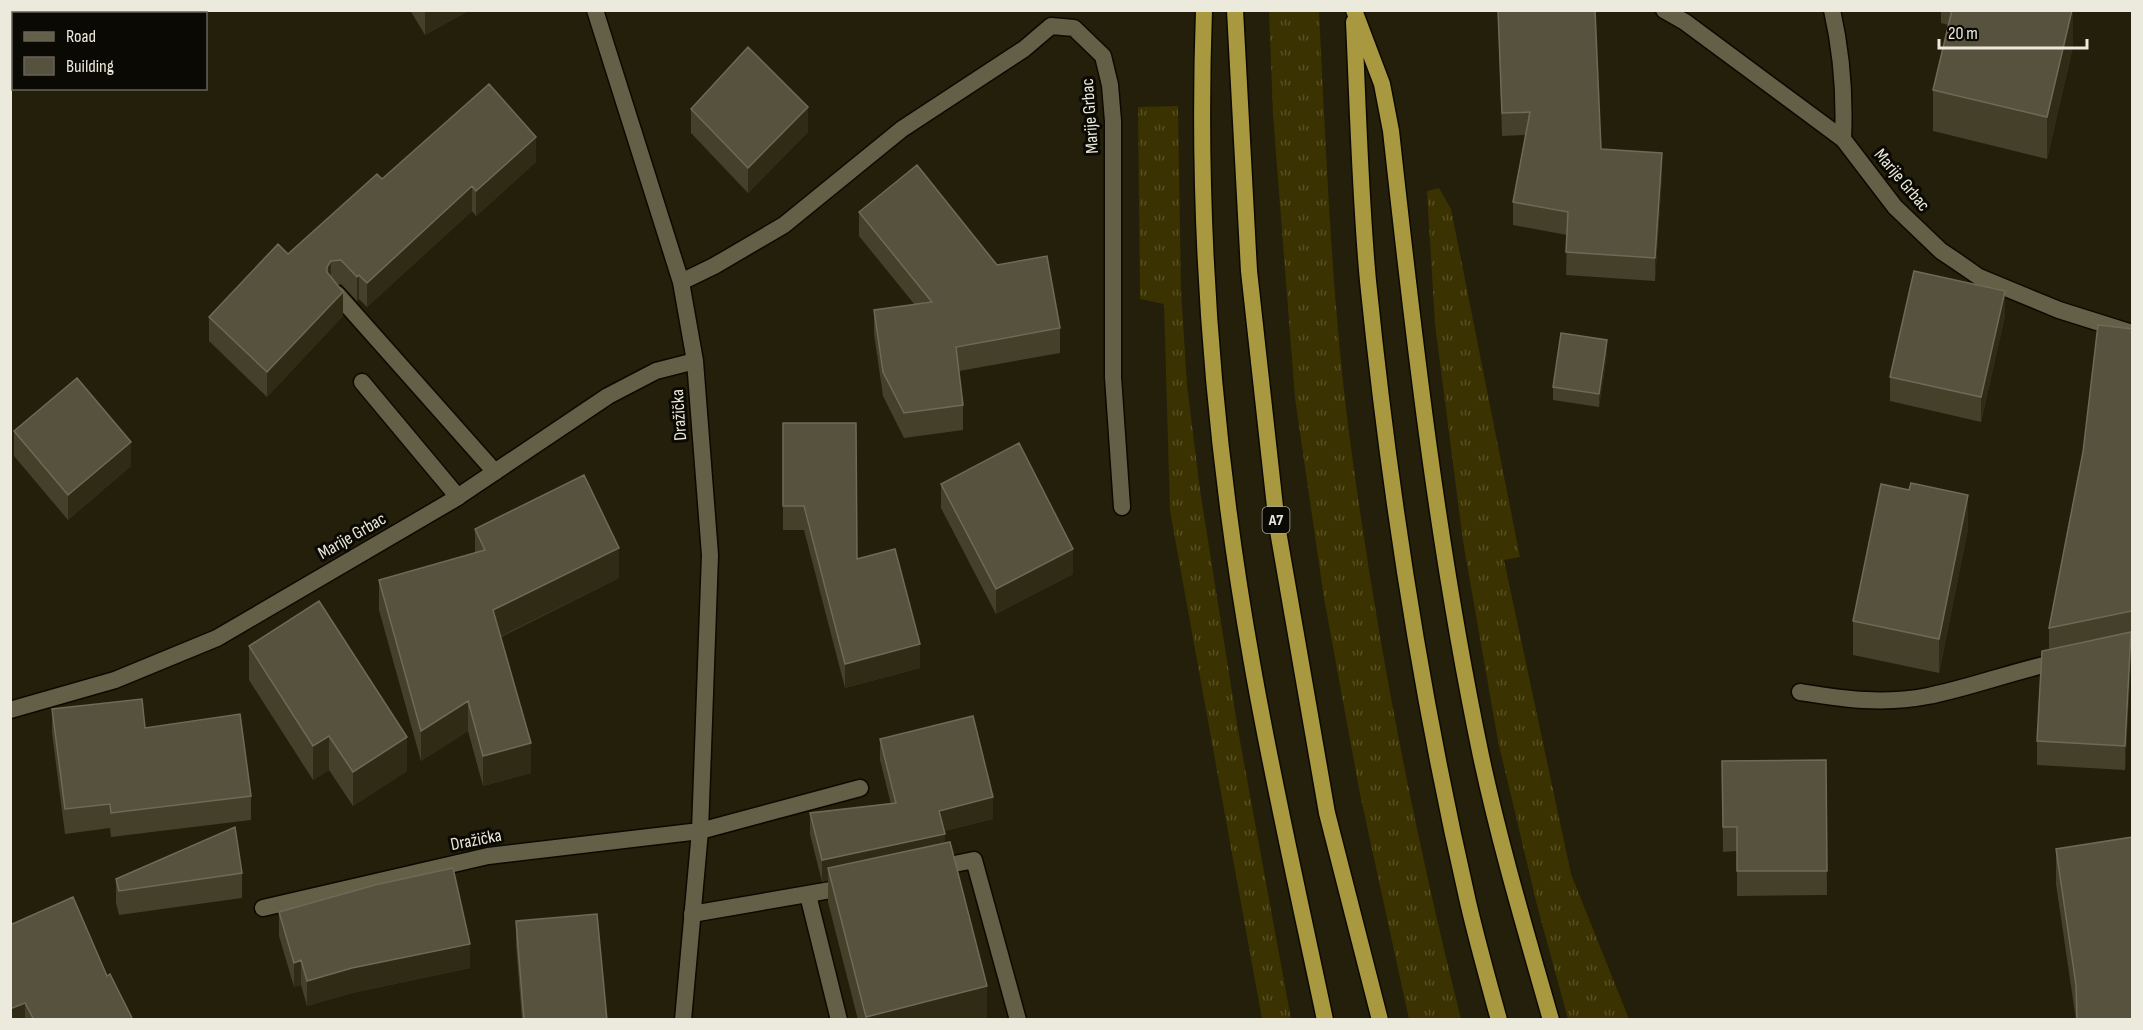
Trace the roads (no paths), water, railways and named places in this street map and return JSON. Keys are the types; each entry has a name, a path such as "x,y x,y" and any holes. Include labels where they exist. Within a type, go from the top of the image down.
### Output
{"highway":[{"path":"1204,10 1202,177 1210,334 1221,441 1252,664 1325,1020"},
{"name":"A7","path":"1236,10 1249,271 1276,525 1327,813 1380,1020"},
{"path":"1354,10 1368,277 1378,378 1405,577 1431,728 1468,903 1499,1020"},
{"path":"1354,10 1382,84 1391,131 1429,453 1451,601 1479,747 1521,919 1551,1020"}],"street":[{"name":"Dražička","path":"595,10 681,282 695,361 710,555 700,831 683,1020"},
{"name":"Marije Grbac","path":"1664,10 1685,22 1844,139 1895,207 1941,251 1979,277 2059,310 2133,333"},
{"path":"1832,10 1841,59 1845,102 1844,139"},
{"name":"Marije Grbac","path":"681,282 714,266 784,225 902,129 1024,50 1051,26 1074,28 1103,56 1110,85 1113,121 1113,377 1122,507"},
{"path":"337,294 495,472"},
{"name":"Marije Grbac","path":"10,710 115,680 217,639 458,497 608,396 656,371 695,361"},
{"path":"362,382 458,497"},
{"path":"1800,692 1856,701 1898,700 1928,696 2079,657"},
{"path":"700,831 860,788"},
{"name":"Dražička","path":"263,908 488,856 700,831"},
{"path":"919,872 975,860 1018,1020"},
{"path":"692,914 864,884"},
{"path":"808,895 839,1020"}]}
